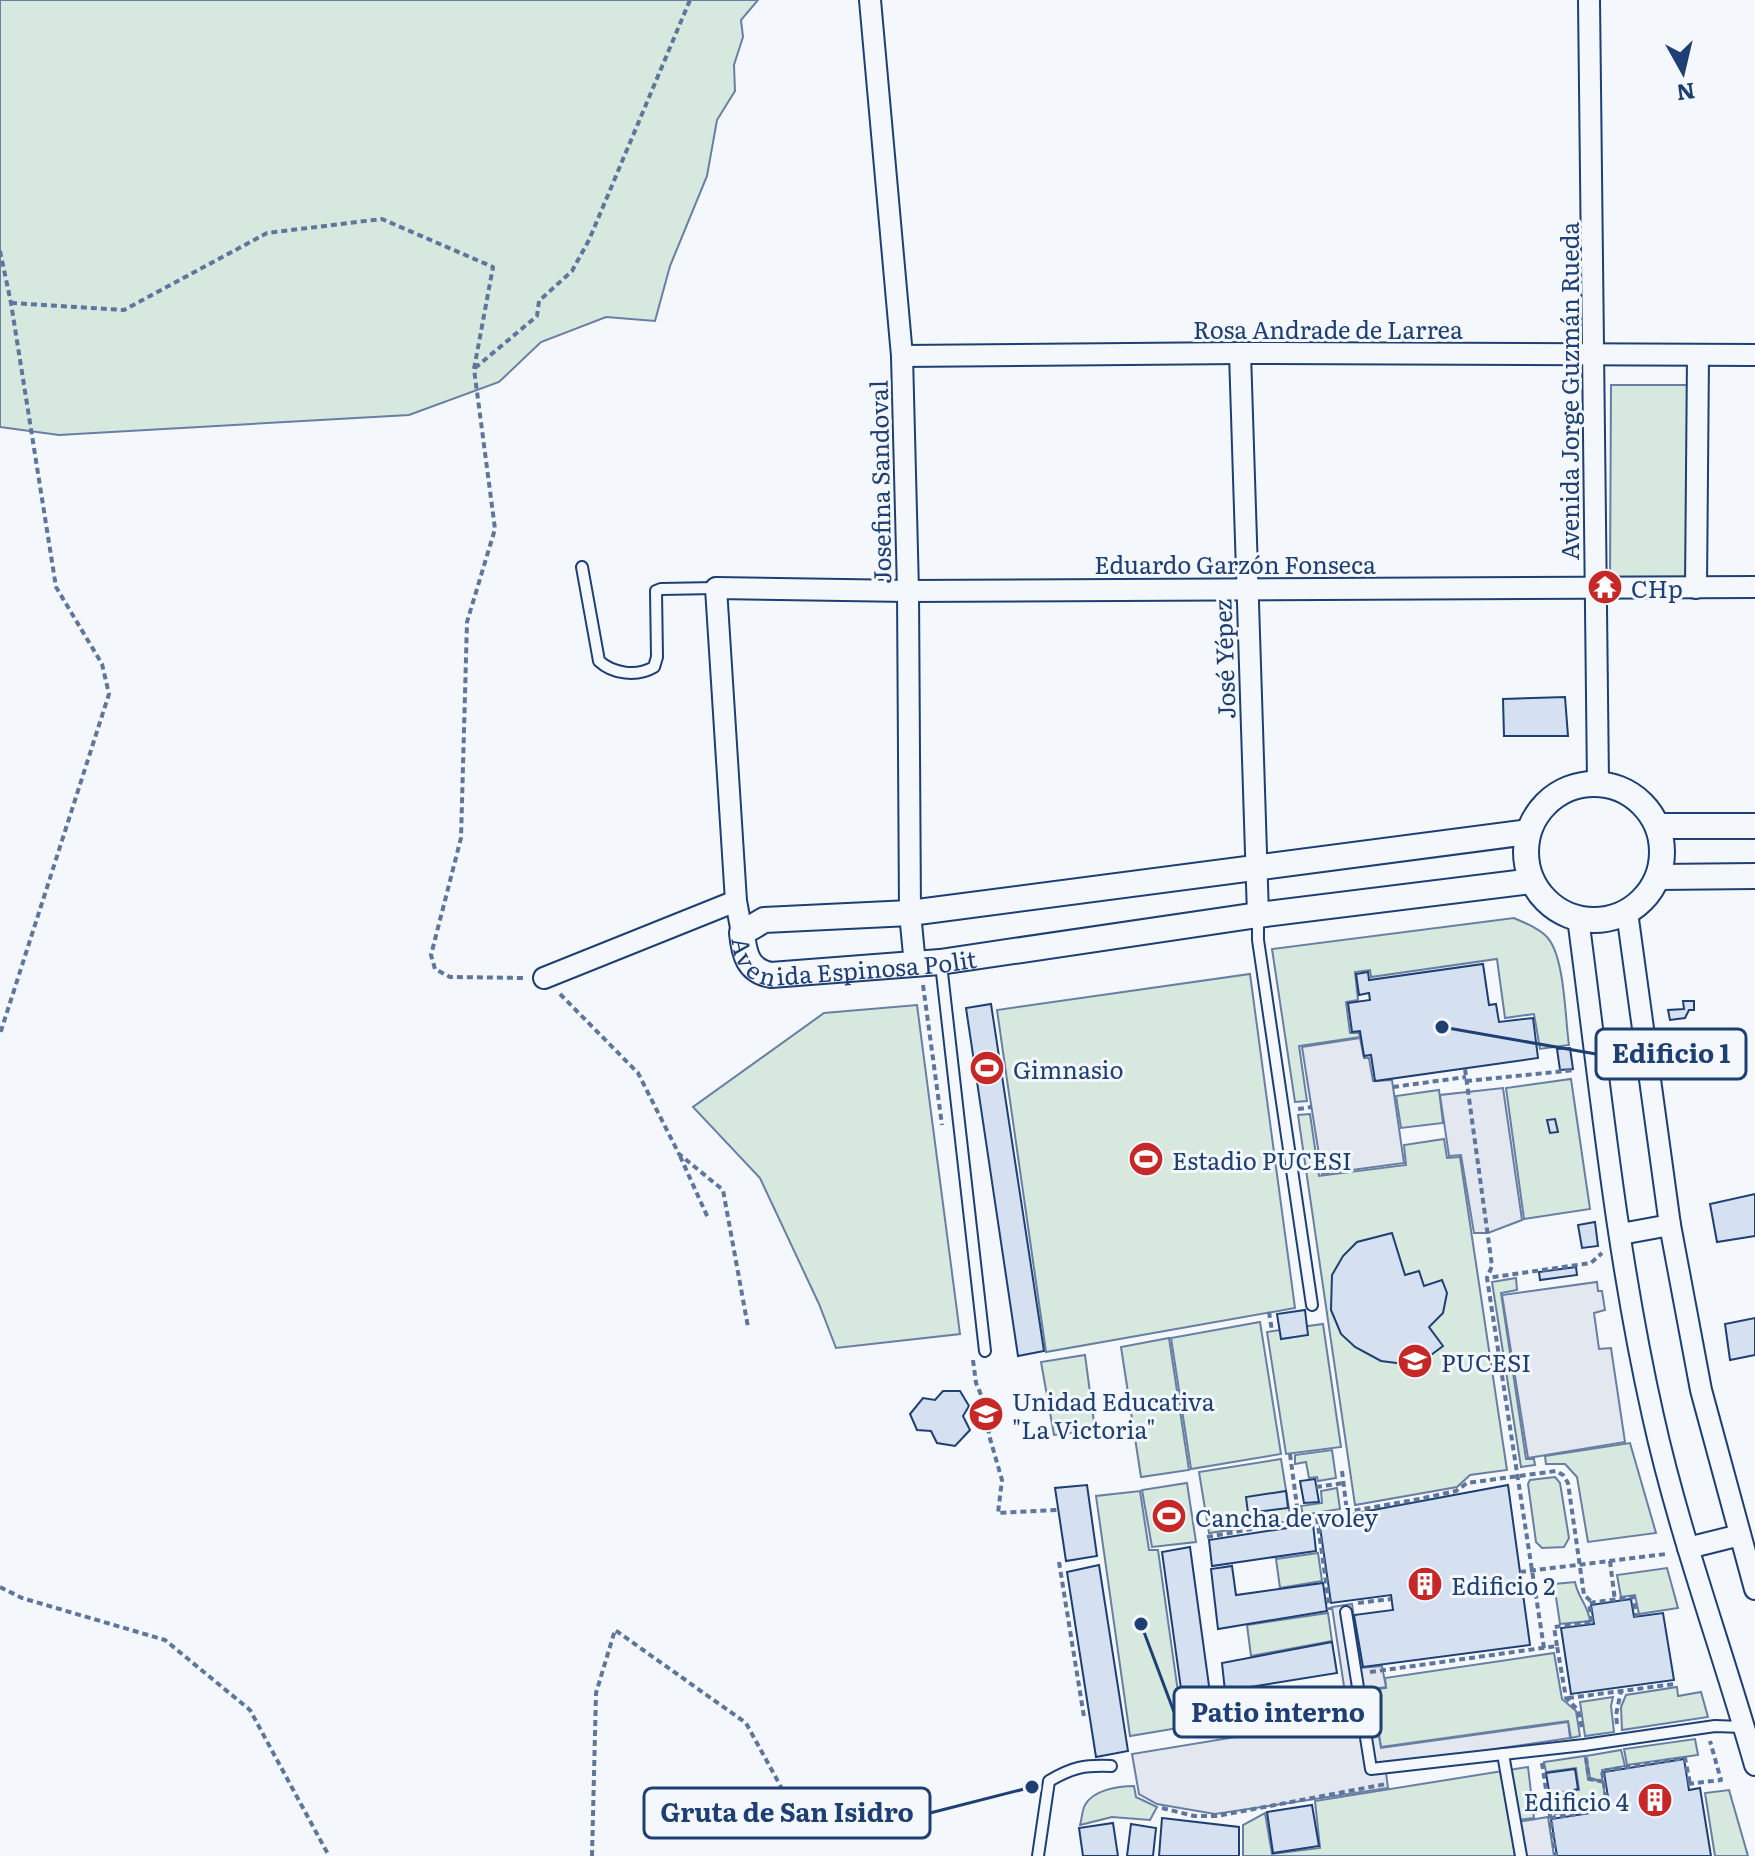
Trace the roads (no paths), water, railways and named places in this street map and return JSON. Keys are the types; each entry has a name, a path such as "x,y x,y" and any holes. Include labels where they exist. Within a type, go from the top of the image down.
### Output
{"street":[{"name":"Josefina Sandoval","path":"870,0 902,356 908,591 910,913 915,965"},
{"name":"Avenida Jorge Guzmán Rueda","path":"1589,0 1598,782"},
{"name":"Rosa Andrade de Larrea","path":"902,356 1240,353 1755,355"},
{"name":"José Yépez","path":"1240,353 1258,915"},
{"path":"1696,588 1698,356"},
{"name":"Eduardo Garzón Fonseca","path":"716,588 908,591 1755,587"},
{"path":"716,588 736,901 742,933"},
{"path":"1598,782 1630,793 1647,807 1658,826 1663,843 1663,860 1658,877 1640,903 1627,912 1610,918 1578,918 1558,909 1543,897 1532,881 1526,857 1528,832 1537,814 1551,799 1568,788 1598,782"},
{"path":"1658,826 1755,826"},
{"name":"Avenida Espinosa Polit","path":"1528,832 910,913 764,920 742,933 743,950 749,964 759,973 771,975 915,965 1258,915 1532,881"},
{"path":"1658,877 1755,876"},
{"path":"544,978 736,901"},
{"path":"1627,912 1670,1225 1701,1390 1755,1589"},
{"path":"1578,918 1634,1326 1653,1418 1688,1548 1755,1765"},
{"path":"1621,1234 1670,1225"},
{"path":"1688,1548 1740,1535"}],"lane":[{"path":"582,567 599,661 607,668 627,673 644,673 654,667 657,657 656,591 716,588"},
{"path":"1258,915 1258,940 1312,1305"},
{"path":"940,962 985,1351"},
{"path":"1346,1612 1371,1769 1584,1745 1715,1726 1748,1735"},
{"path":"1503,1754 1521,1856"},
{"path":"1038,1856 1049,1781 1086,1765 1111,1766"}],"place":[{"name":"CHp","path":"1605,587"},
{"name":"Edificio 1","path":"1442,1027"},
{"name":"Gimnasio","path":"987,1068"},
{"name":"Estadio PUCESI","path":"1146,1159"},
{"name":"PUCESI","path":"1415,1361"},
{"name":"Unidad Educativa \"La Victoria\"","path":"986,1414"},
{"name":"Cancha de voley","path":"1169,1516"},
{"name":"Edificio 2","path":"1425,1584"},
{"name":"Patio interno","path":"1141,1624"},
{"name":"Gruta de San Isidro","path":"1032,1787"},
{"name":"Edificio 4","path":"1655,1800"}]}
